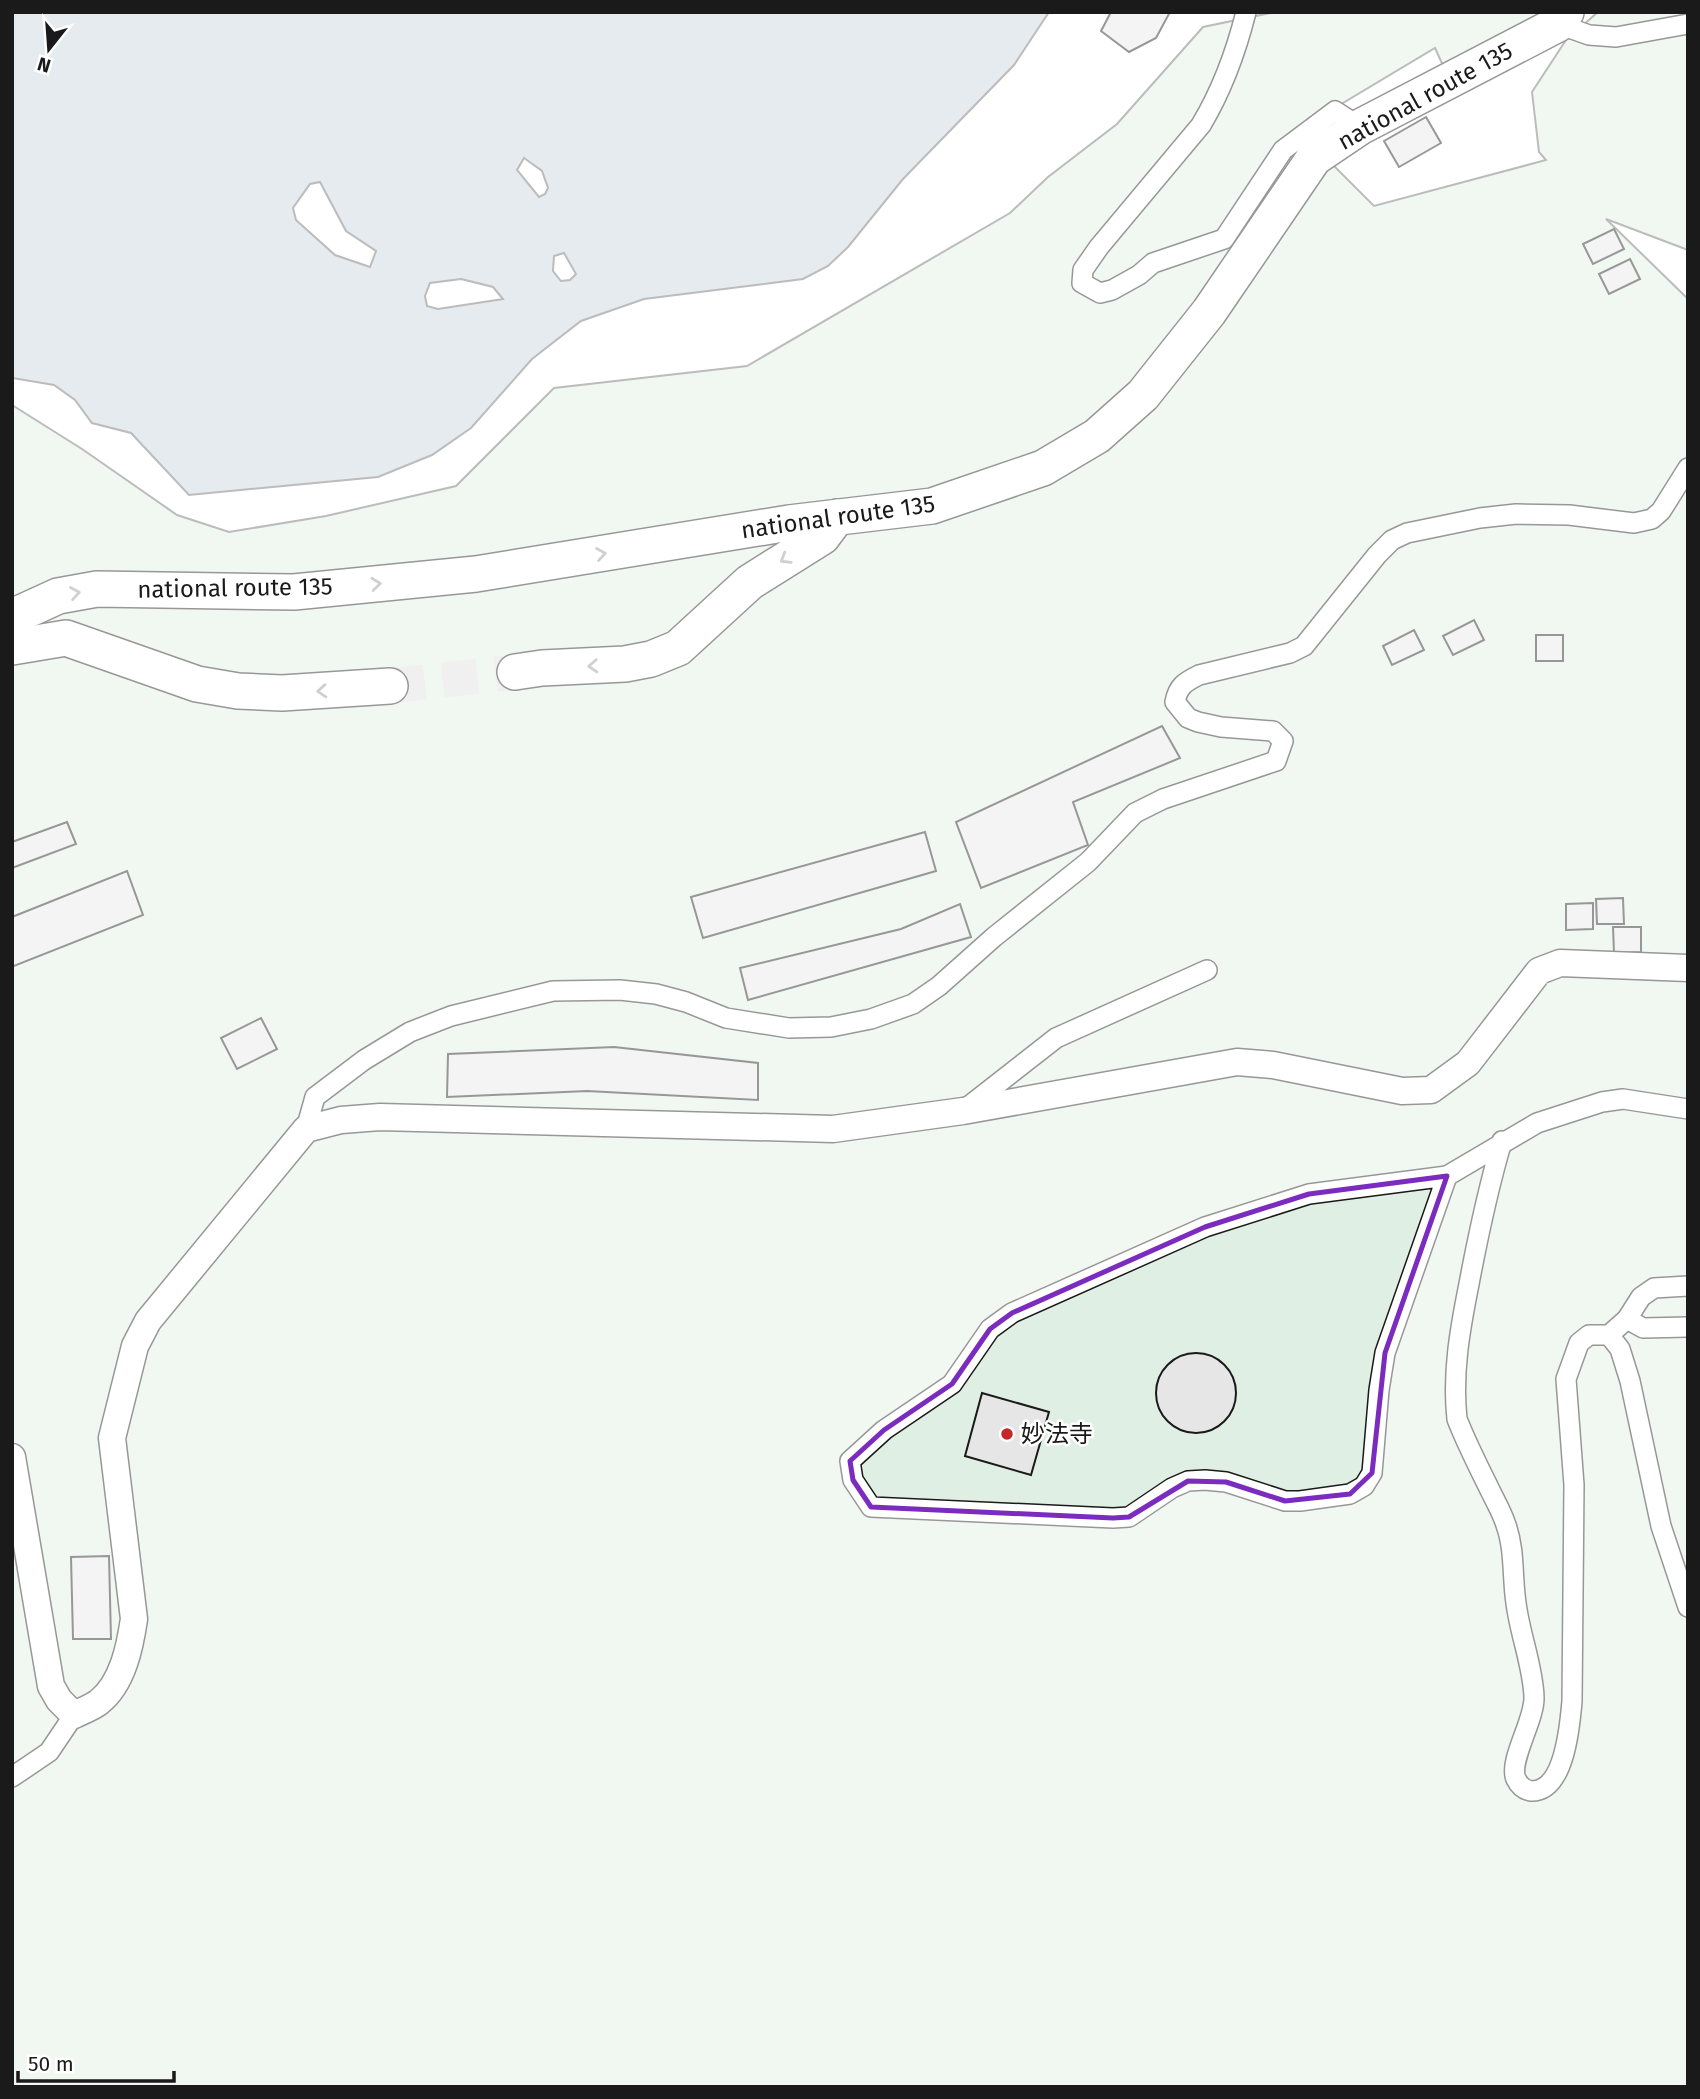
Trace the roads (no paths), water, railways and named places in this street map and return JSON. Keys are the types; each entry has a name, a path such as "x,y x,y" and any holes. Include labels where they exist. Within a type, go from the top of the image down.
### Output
{"highway":[{"name":"national route 135","path":"12,617 58,596 97,589 307,591 476,574 837,517 932,506 1043,468 1097,436 1143,395 1209,312 1314,158 1360,127 1562,18"},
{"name":"national route 135","path":"515,672 625,664 651,659 678,648 750,582 822,537 837,517"},
{"path":"12,648 66,638 197,684 238,691 282,693 390,686"}],"street":[{"path":"1246,12 1237,48 1208,114 1099,247 1083,270 1082,283 1100,293 1139,275 1153,263 1223,239 1283,150 1335,111 1360,127"},
{"path":"1562,18 1589,35 1616,37 1688,24"},
{"path":"12,1777 49,1752 74,1715 100,1702 117,1679 130,1645 134,1619 112,1438 135,1346 148,1321 306,1129 316,1097 364,1060 410,1032 451,1016 553,991 620,990 656,994 686,1002 726,1018 789,1028 831,1027 871,1019 913,1004 939,986 994,937 1088,862 1135,813 1163,799 1276,761 1283,741 1273,731 1221,727 1188,718 1174,702 1177,690 1186,681 1199,675 1290,653 1304,646 1377,555 1392,540 1407,533 1480,518 1516,514 1569,515 1634,523 1652,519 1661,511 1688,468"},
{"path":"306,1129 341,1120 380,1118 833,1129 964,1111 1237,1062 1273,1065 1402,1091 1431,1090 1468,1063 1539,971 1560,963 1685,972"},
{"path":"964,1111 1056,1038 1207,970"},
{"path":"1447,1176 1385,1353 1372,1473 1364,1486 1350,1494 1285,1501 1226,1482 1188,1481 1172,1488 1129,1517 1113,1518 871,1507 853,1480 850,1461 884,1430 952,1384 990,1329 1012,1313 1205,1227 1309,1194 1447,1176 1537,1123 1602,1102 1623,1099 1688,1109"},
{"path":"1502,1142 1484,1205 1460,1331 1455,1400 1457,1419 1506,1523 1512,1548 1516,1603 1534,1698 1533,1715 1516,1760 1514,1775 1520,1786 1531,1791 1544,1788 1553,1778 1564,1757 1570,1730 1574,1485 1566,1379 1579,1342 1590,1335 1609,1335 1627,1319 1642,1297 1654,1288 1688,1286"},
{"path":"1627,1319 1643,1328 1688,1327"},
{"path":"1609,1335 1620,1349 1630,1381 1661,1526 1688,1607"},
{"path":"12,1457 51,1686 59,1700 74,1715"}],"tunnel":[{"path":"390,686 515,672"}],"place":[{"name":"妙法寺","path":"1007,1434"}]}
